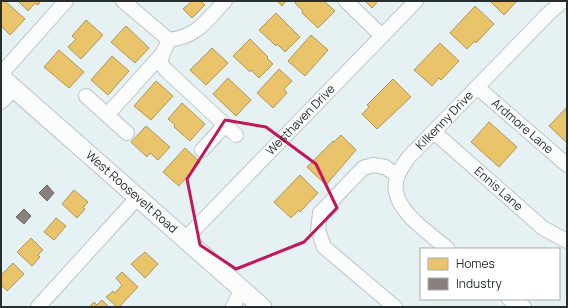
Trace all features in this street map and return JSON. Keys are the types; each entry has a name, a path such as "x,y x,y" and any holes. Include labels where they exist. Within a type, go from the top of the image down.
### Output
{"main road":[{"name":"West Roosevelt Road","path":"8,83 262,307"}],"street":[{"path":"1,74 66,1"},
{"path":"123,1 166,46"},
{"path":"107,115 166,46 193,34 225,1"},
{"path":"346,1 382,36"},
{"name":"Westhaven Drive","path":"185,239 416,1"},
{"name":"Kilkenny Drive","path":"397,175 408,158 549,13 563,1"},
{"path":"166,46 160,63 166,71 236,135"},
{"path":"1,102 8,83"},
{"name":"Ardmore Lane","path":"477,87 567,166"},
{"path":"86,96 127,133"},
{"path":"202,150 225,125"},
{"name":"Ennis Lane","path":"434,132 542,228 567,241"},
{"path":"395,307 324,246 318,230 320,213 363,168 374,165 384,167 397,175 396,192 404,208 447,248"},
{"path":"38,307 137,198"},
{"path":"232,307 242,289"},
{"path":"511,300 524,307"}],"highlighted area":[{"path":"225,120 266,127 316,164 337,208 304,242 236,269 200,245 187,179"}],"building: Homes":[{"path":"1,1 5,1 25,19 10,35 1,26"},
{"path":"18,1 41,1 38,5 35,3 28,11"},
{"path":"192,1 201,1 205,5 192,18 183,9"},
{"path":"277,1 286,1 282,6"},
{"path":"297,1 324,1 335,11 318,28 302,13 303,11 295,3"},
{"path":"365,1 378,1 372,8"},
{"path":"490,1 517,1 504,15"},
{"path":"475,6 494,24 476,43 475,41 467,49 450,33"},
{"path":"276,13 300,37 285,52 277,44 276,46 259,30"},
{"path":"86,20 103,35 81,59 68,47 76,39 72,36"},
{"path":"126,26 149,48 135,63 111,42"},
{"path":"311,35 328,50 305,76 288,61"},
{"path":"250,39 273,64 259,78 251,70 250,72 233,56"},
{"path":"440,43 459,61 441,80 439,78 432,86 414,70"},
{"path":"212,48 228,63 206,85 190,70"},
{"path":"59,50 84,72 69,88 44,67"},
{"path":"112,56 129,71 108,95 91,80"},
{"path":"279,69 292,81 284,89 287,93 273,108 257,93"},
{"path":"228,78 251,100 236,116 213,94"},
{"path":"393,79 411,97 377,129 362,114 369,107 367,105"},
{"path":"156,81 173,96 151,120 134,106"},
{"path":"182,103 205,124 190,141 174,127 175,125 168,119"},
{"path":"566,108 567,109 567,143 549,126"},
{"path":"489,122 517,147 499,167 471,142"},
{"path":"146,126 170,147 158,160 150,153 147,157 131,142"},
{"path":"341,135 356,150 326,185 307,167"},
{"path":"185,148 200,162 179,186 163,172"},
{"path":"300,175 318,193 300,212 299,210 291,218 274,202"},
{"path":"74,190 88,202 83,208 85,209 77,218 62,204"},
{"path":"56,218 66,226 54,240 44,232"},
{"path":"31,238 43,250 38,255 40,257 32,266 17,252"},
{"path":"145,252 158,264 145,278 131,264"},
{"path":"13,263 24,274 7,291 1,285 1,275"},
{"path":"122,272 138,287 119,307 117,307 106,297 113,291 115,293 122,285 116,278"},
{"path":"102,300 109,307 89,307 94,302 97,305"}],"building: Industry":[{"path":"47,185 54,193 47,201 39,193"},
{"path":"24,209 31,216 24,224 16,217"}]}
